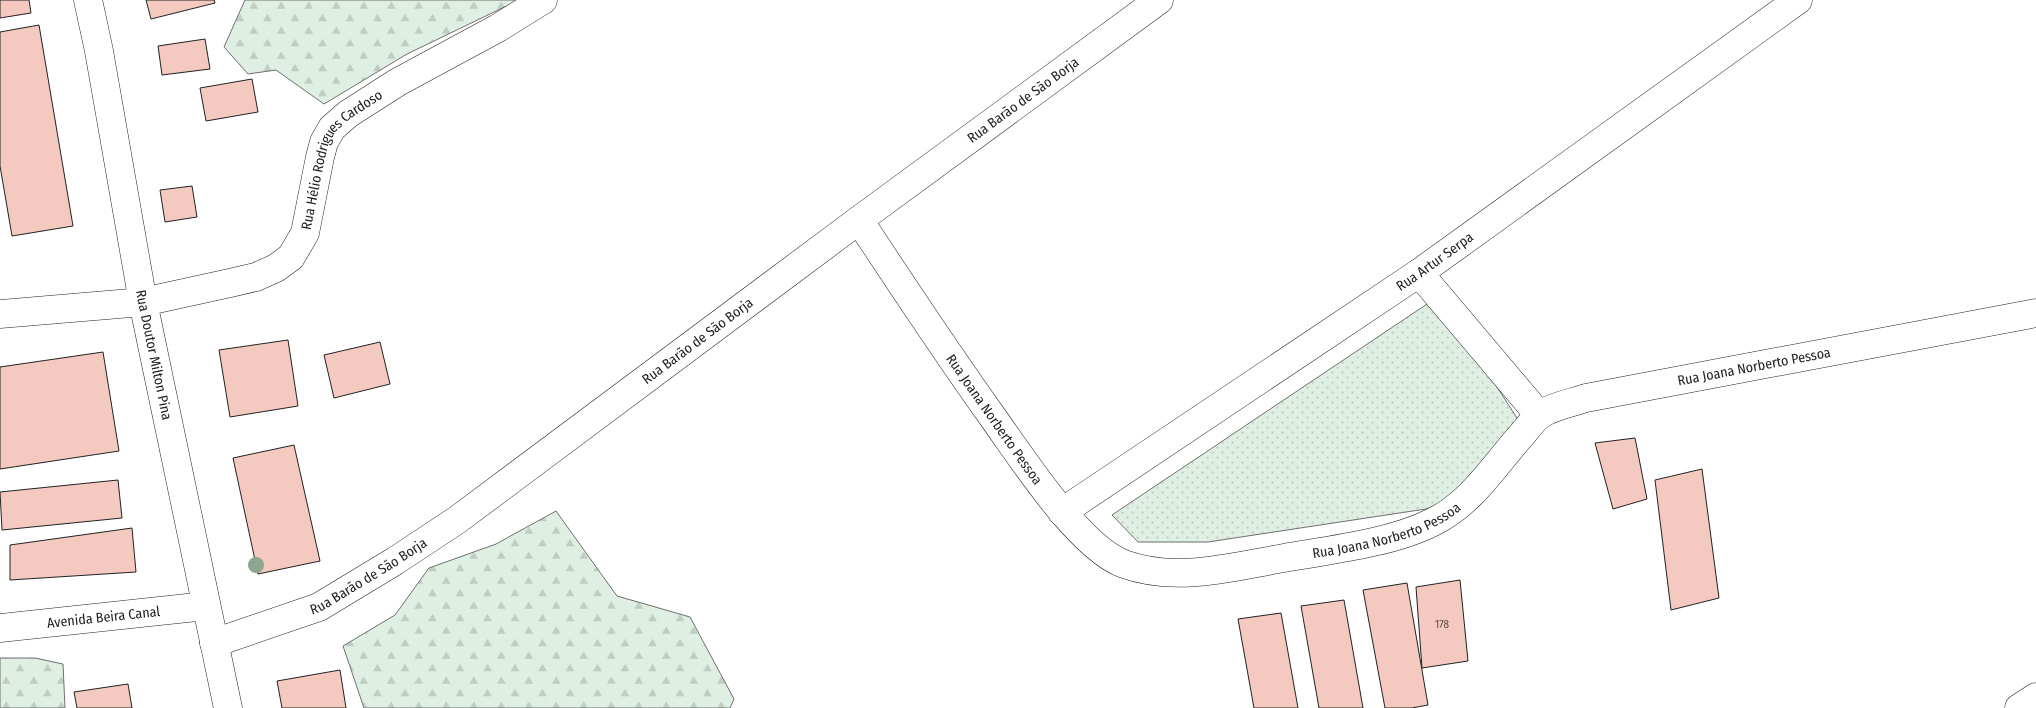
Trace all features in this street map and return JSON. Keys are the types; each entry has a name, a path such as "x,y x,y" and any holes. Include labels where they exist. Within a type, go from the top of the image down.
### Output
{"street":[{"name":"Rua Doutor Milton Pina","path":"88,0 99,51 143,302 228,708"},
{"name":"Rua Hélio Rodrigues Cardoso","path":"0,314 143,302 256,276 276,268 291,257 305,233 324,142 328,132 337,122 398,82 498,28 543,0"},
{"name":"Rua Barão de São Borja","path":"214,643 318,607 395,561 457,520 859,220 1159,0"},
{"name":"Rua Artur Serpa","path":"1062,512 1419,273 1798,0"},
{"name":"Rua Joana Norberto Pessoa","path":"859,220 965,378 1062,512 1081,533 1111,557 1137,568 1164,573 1191,573 1373,541 1406,533 1433,522 1453,511 1473,492 1540,415 1586,398 2036,313"},
{"path":"1419,273 1502,373 1540,415"},
{"name":"Avenida Beira Canal","path":"0,628 206,606"},
{"path":"2019,708 2036,697"}],"green space":[{"path":"245,0 519,0 407,54 324,104 276,70 248,74 224,47"},
{"path":"1439,296 1522,426 1439,507 1208,542 1138,542 1112,515"},
{"path":"556,511 617,596 690,617 734,699 730,708 364,708 343,646 395,615 429,568 496,544"},
{"path":"0,658 35,658 63,664 65,708 0,708"}],"building":[{"path":"0,0 29,0 31,13 0,18"},
{"path":"146,0 214,0 215,3 151,19"},
{"path":"39,25 73,226 12,236 0,166 0,32"},
{"path":"205,39 210,69 162,75 158,46"},
{"path":"252,79 258,112 206,121 200,88"},
{"path":"192,186 197,217 165,222 160,190"},
{"path":"288,340 298,406 230,417 219,350"},
{"path":"380,342 390,384 334,398 324,355"},
{"path":"103,352 119,451 0,469 0,367"},
{"path":"1635,438 1647,499 1613,509 1595,443"},
{"path":"294,445 320,561 258,574 233,458"},
{"path":"1702,469 1719,598 1671,610 1655,480"},
{"path":"118,480 122,518 2,530 0,492"},
{"path":"132,528 136,572 10,580 10,545"},
{"path":"1460,580 1468,661 1422,668 1416,587"},
{"path":"1407,583 1428,705 1412,708 1385,708 1363,590"},
{"path":"1344,600 1363,708 1319,708 1301,606"},
{"path":"1281,613 1298,708 1254,708 1238,619"},
{"path":"340,670 346,708 282,708 277,681"},
{"path":"128,684 132,708 77,708 74,692"}]}
